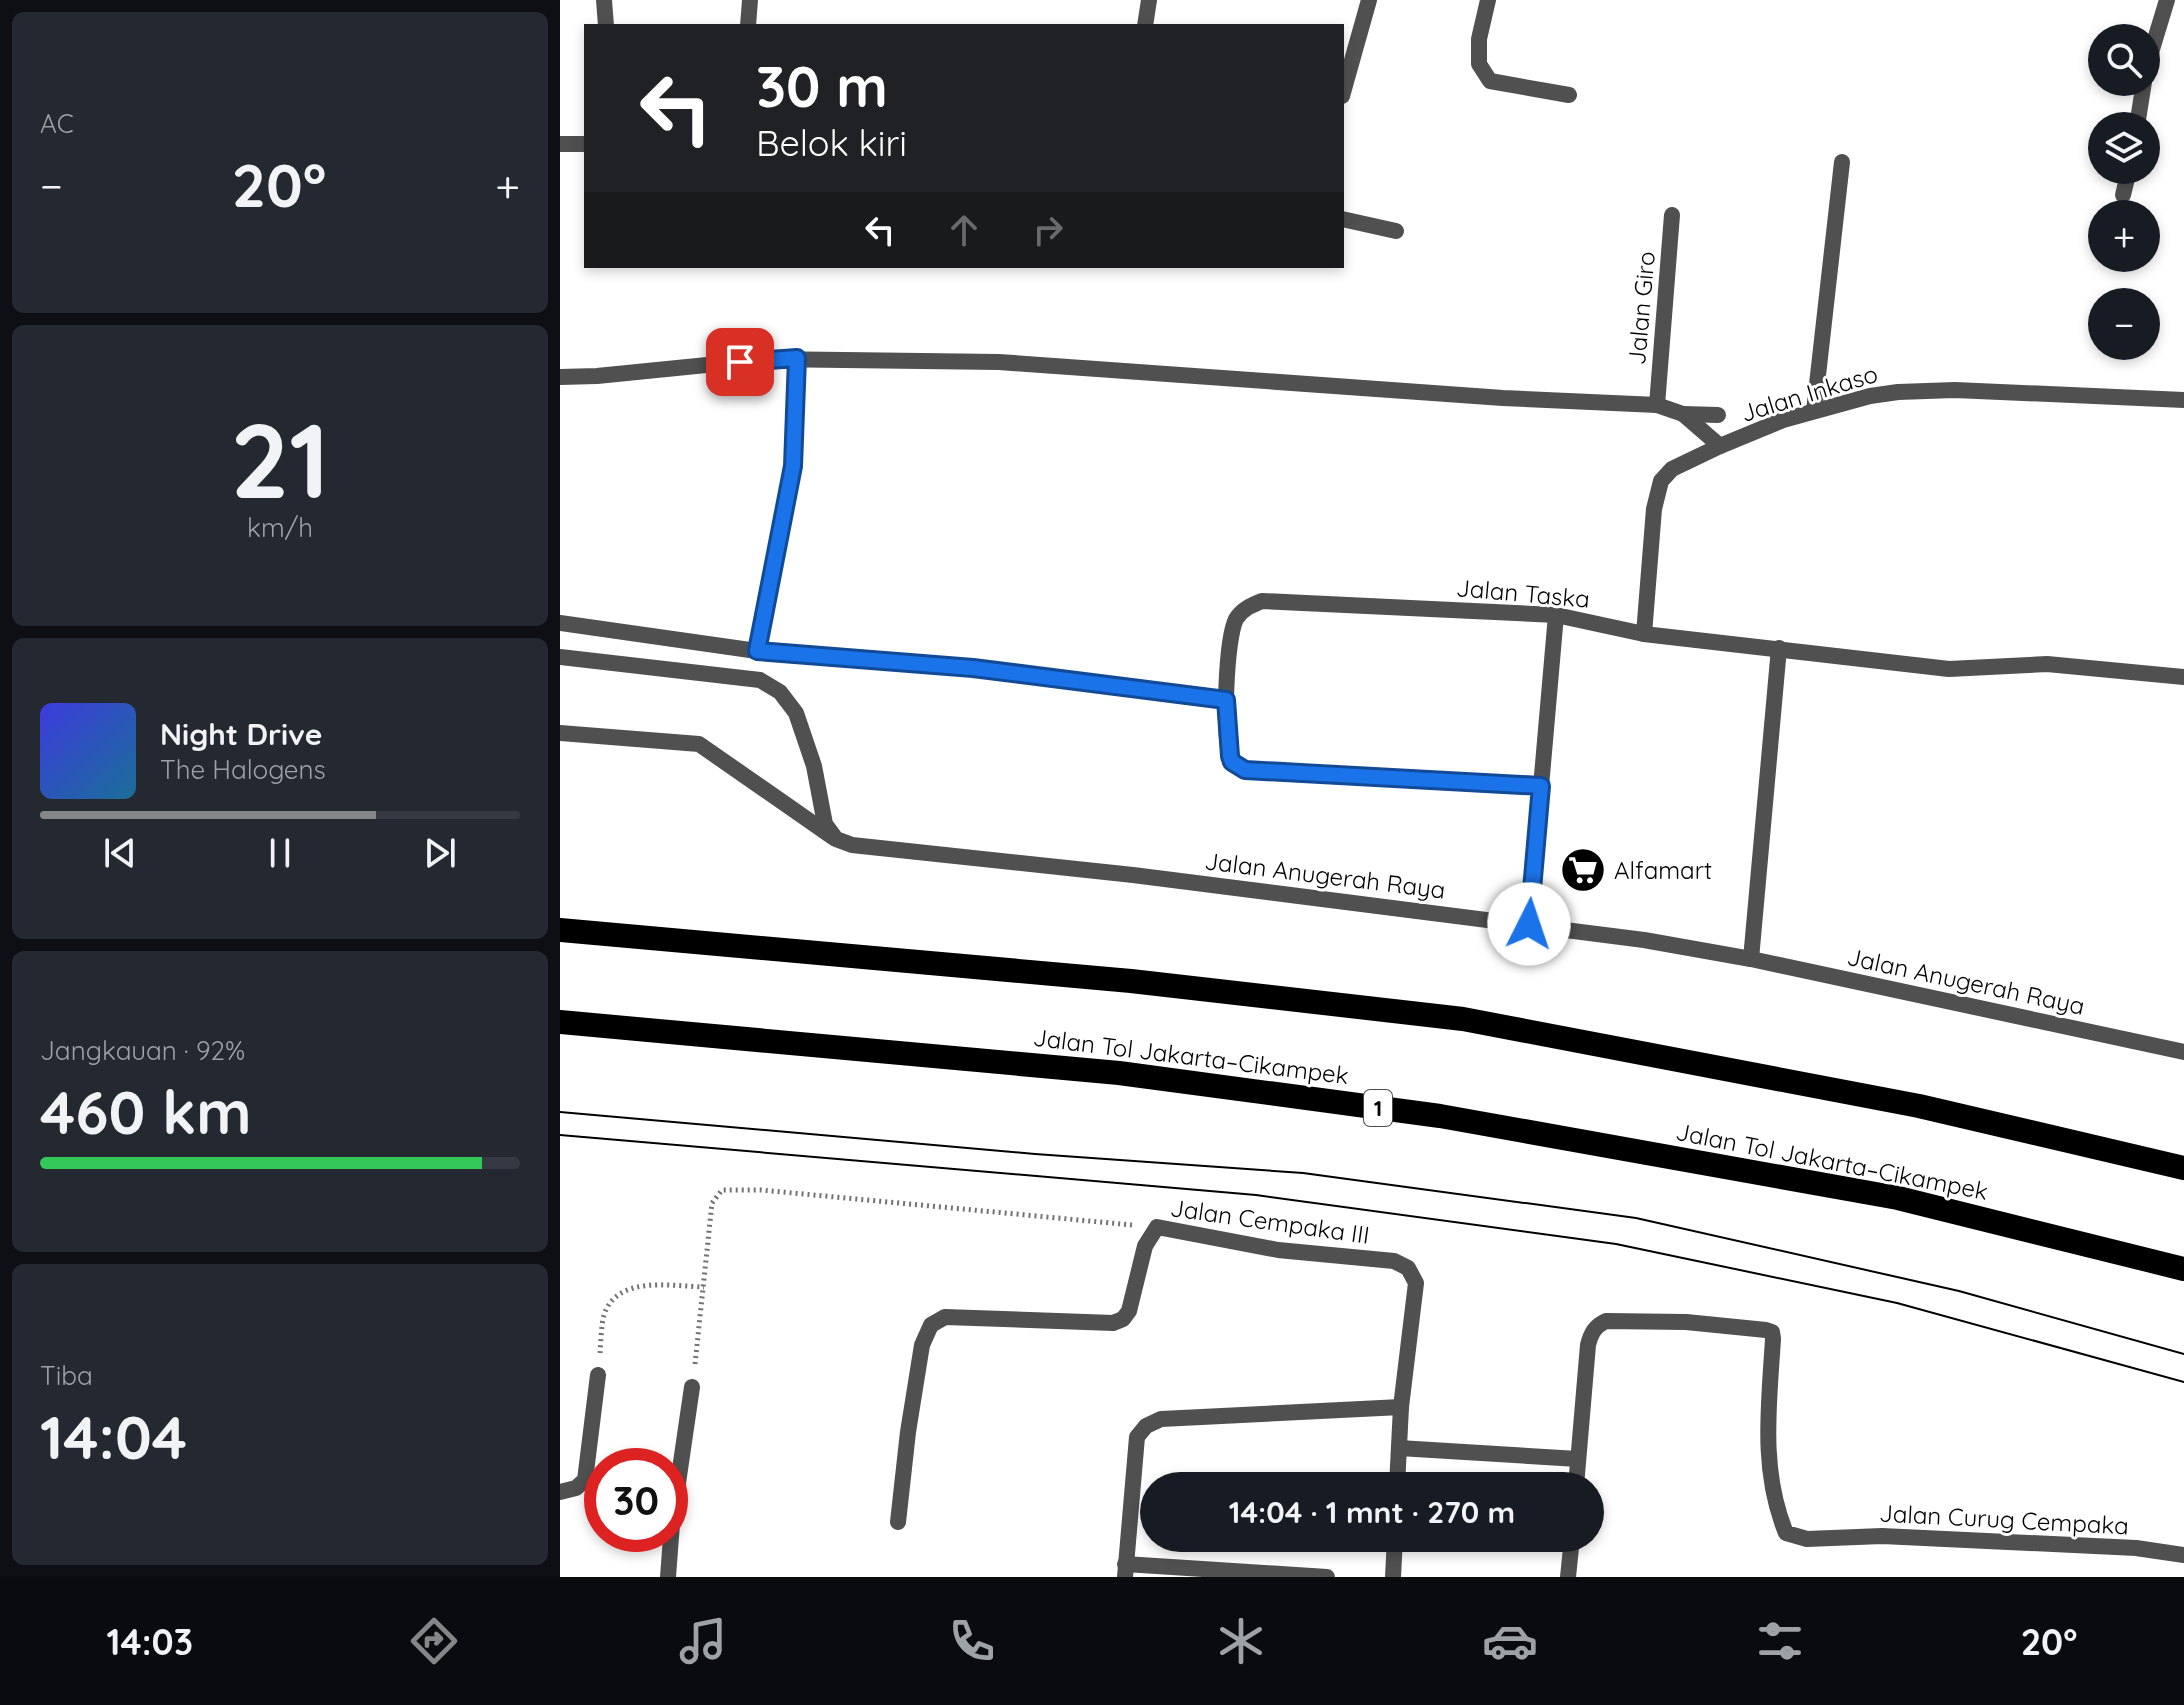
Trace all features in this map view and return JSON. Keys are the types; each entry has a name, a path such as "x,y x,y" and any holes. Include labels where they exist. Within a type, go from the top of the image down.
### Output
{"highway":[{"path":"560,930 1131,981 1463,1019 1919,1106 2184,1168"},
{"name":"Jalan Tol Jakarta–Cikampek","path":"560,1022 1119,1073 1440,1116 1898,1198 2184,1269"}],"street":[{"path":"604,0 606,24"},
{"path":"748,24 750,0"},
{"path":"1145,24 1149,0"},
{"path":"1344,89 1369,0"},
{"path":"1488,0 1479,39 1479,64 1490,81 1569,95"},
{"path":"2160,24 2167,0"},
{"path":"560,144 584,144"},
{"path":"1814,411 1842,162"},
{"path":"2123,195 2126,184"},
{"name":"Jalan Giro","path":"1657,405 1672,215"},
{"path":"1344,219 1396,231"},
{"path":"757,651 793,466 797,358"},
{"path":"560,377 766,359 999,362 1503,398 1657,405 1683,414 1718,415"},
{"name":"Jalan Inkaso","path":"1644,634 1654,509 1661,481 1672,469 1720,446 1783,420 1898,392 1971,391 2184,400"},
{"path":"1683,414 1720,446"},
{"name":"Jalan Taska","path":"1226,700 1236,618 1246,607 1262,601 1556,615 1644,634 1949,669 2047,664 2184,677"},
{"path":"1529,924 1556,615"},
{"path":"560,623 757,651 973,668 1226,700 1230,756 1232,762 1245,770 1541,786"},
{"path":"1751,959 1779,648"},
{"path":"560,657 760,680 780,692 796,713 814,766 825,824 836,839"},
{"path":"560,733 699,744 836,839"},
{"name":"Jalan Anugerah Raya","path":"836,839 852,845 1133,875 1644,940 1751,959 2184,1052"},
{"name":"Jalan Cempaka III","path":"898,1522 922,1345 931,1325 945,1317 1088,1323 1113,1323 1123,1319 1129,1311 1145,1246 1157,1227 1278,1250 1394,1261 1408,1268 1416,1283 1401,1407 1398,1472"},
{"name":"Jalan Curug Cempaka","path":"1578,1459 1588,1345 1590,1334 1598,1324 1606,1321 1686,1322 1772,1332 1766,1440 1770,1479 1786,1533 1807,1539 1882,1536 2136,1548 2184,1555"},
{"path":"560,1492 576,1488 585,1480 598,1375"},
{"path":"668,1577 672,1524 692,1387"},
{"path":"1327,1577 1125,1570 1137,1437 1146,1426 1161,1419 1401,1407"},
{"path":"1399,1448 1578,1459 1577,1472"},
{"path":"1393,1577 1394,1552"},
{"path":"1568,1577 1571,1552"}],"path":[{"path":"692,1387 712,1203 722,1190 761,1190 1157,1227"},
{"path":"598,1375 604,1315 618,1293 634,1287 704,1287"}],"tram line":[{"path":"560,1112 1035,1154 1303,1173 1636,1218 1959,1291 2184,1354"},
{"path":"560,1135 1256,1195 1616,1244 1897,1303 2184,1382"}],"place":[{"name":"Alfamart","path":"1583,870"}],"route":[{"path":"740,362 797,358 793,466 757,651 973,668 1226,700 1230,756 1232,762 1245,770 1541,786 1529,924"}]}
